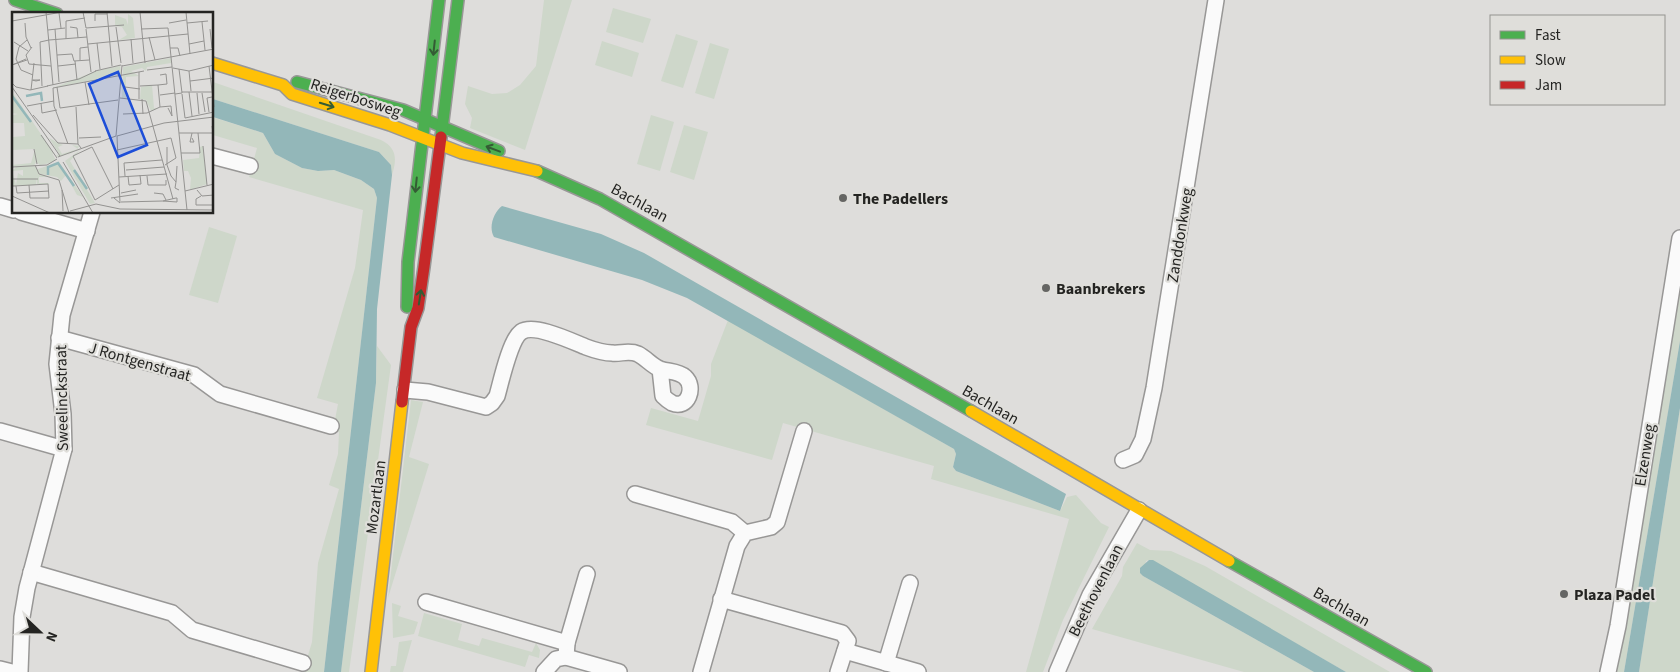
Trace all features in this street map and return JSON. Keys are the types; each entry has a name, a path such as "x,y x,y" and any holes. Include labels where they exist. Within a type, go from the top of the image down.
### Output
{"main road":[{"path":"15,0 52,12"},
{"name":"Mozartlaan","path":"411,326 406,308 408,262 439,0"},
{"name":"Mozartlaan","path":"371,672 411,326 418,308 458,0"},
{"name":"Reigerbosweg","path":"214,64 283,85 292,94 422,137 440,145"},
{"name":"Reigerbosweg","path":"283,85 294,81 403,110 442,126"},
{"name":"Bachlaan","path":"442,126 464,137 521,159 537,170"},
{"name":"Bachlaan","path":"440,145 469,155 537,170 572,184 624,212 1139,510 1426,672"}],"street":[{"name":"Zanddonkweg","path":"1123,460 1135,455 1144,439 1154,388 1216,0"},
{"path":"214,157 250,166"},
{"path":"28,214 87,231"},
{"name":"Sweelinckstraat","path":"20,672 22,616 31,572 64,449 63,414 57,364 62,316 91,214"},
{"name":"Elzenweg","path":"1608,672 1618,626 1680,238"},
{"path":"405,390 428,392 486,407 492,404 497,396 514,342 520,332 529,329 540,330 599,352 638,354 660,369"},
{"name":"J Rontgenstraat","path":"59,338 194,375 220,394 331,426"},
{"path":"0,431 64,449"},
{"path":"700,672 736,546 745,533 771,527 777,522 804,431"},
{"path":"635,494 732,522 745,533"},
{"name":"Beethovenlaan","path":"1057,672 1090,595 1139,510"},
{"path":"31,572 172,613 192,630 303,663"},
{"path":"544,672 566,650 587,574"},
{"path":"886,663 910,583"},
{"path":"721,598 842,633 846,646 838,672"},
{"path":"426,602 566,650 619,672"},
{"path":"846,646 886,663 918,672"},
{"path":"0,669 12,672"}],"shaded area":[{"path":"544,0 572,0 525,150 470,128 472,118 465,104 468,86 492,94 507,93 520,85 536,66"},
{"path":"613,8 651,19 643,43 606,32"},
{"path":"676,34 698,41 683,88 661,81"},
{"path":"602,41 639,53 632,77 595,65"},
{"path":"710,43 729,49 714,99 695,93"},
{"path":"214,82 381,140 393,150 395,164 392,175 391,165 379,152 214,99"},
{"path":"651,115 674,122 660,171 637,164"},
{"path":"214,118 263,133 275,154 302,168 318,171 334,170 361,180 374,189 377,198 324,672 303,672 312,642 318,563 339,489 329,485 338,454 339,432 333,430 338,404 317,398 355,268 363,210 249,177 257,148 214,135"},
{"path":"684,125 708,132 694,180 670,172"},
{"path":"209,227 237,236 218,303 189,295"},
{"path":"1680,284 1680,341 1624,672 1616,672"},
{"path":"728,320 954,449 956,454 953,467 956,471 1060,511 1067,497 1076,495 1101,523 1109,527 1063,620 1043,672 1026,672 1069,519 931,479 934,466 783,423 772,460 646,425 651,408 698,421 711,376 711,364"},
{"path":"377,346 391,365 349,672 341,672 376,383"},
{"path":"411,400 423,402 409,457 429,464 388,598"},
{"path":"1680,408 1680,672 1639,672"},
{"path":"1137,543 1150,550 1171,551 1205,566 1390,672 1346,672 1149,560 1146,561 1143,576 1314,672 1244,672 1092,629 1122,576 1123,567"},
{"path":"392,603 401,606 398,616 418,622 414,634 393,638"},
{"path":"424,613 462,624 458,640 479,646 482,638 532,652 536,643 540,650 539,658 529,655 525,667 418,636"},
{"path":"412,640 403,672 390,672 391,666 396,666 399,642"}],"water":[{"path":"214,99 379,152 391,165 392,175 377,309 376,383 341,672 324,672 377,198 374,189 361,180 334,170 318,171 302,168 275,154 263,133 214,117"},
{"path":"502,206 601,234 644,253 1066,494 1060,511 956,471 953,467 956,454 954,449 687,298 642,280 494,237 492,233 493,220"},
{"path":"1680,341 1680,408 1639,672 1624,672"},
{"path":"1149,560 1153,560 1346,672 1314,672 1143,576 1140,573 1140,568"}],"traffic: fast":[{"path":"15,0 51,12"},
{"path":"407,307 408,262 439,0"},
{"path":"441,137 458,0"},
{"path":"297,82 403,110 499,151"},
{"path":"537,171 600,199 971,411"},
{"path":"1229,561 1426,672"}],"traffic: slow":[{"path":"214,64 283,85 292,94 390,125 462,153 537,171"},
{"path":"371,672 402,402"},
{"path":"971,411 1229,561"}],"traffic: jam":[{"path":"402,402 411,327 418,308 441,137"}],"place":[{"name":"The Padellers","path":"843,198"},
{"name":"Baanbrekers","path":"1046,288"},
{"name":"Plaza Padel","path":"1564,594"}]}
